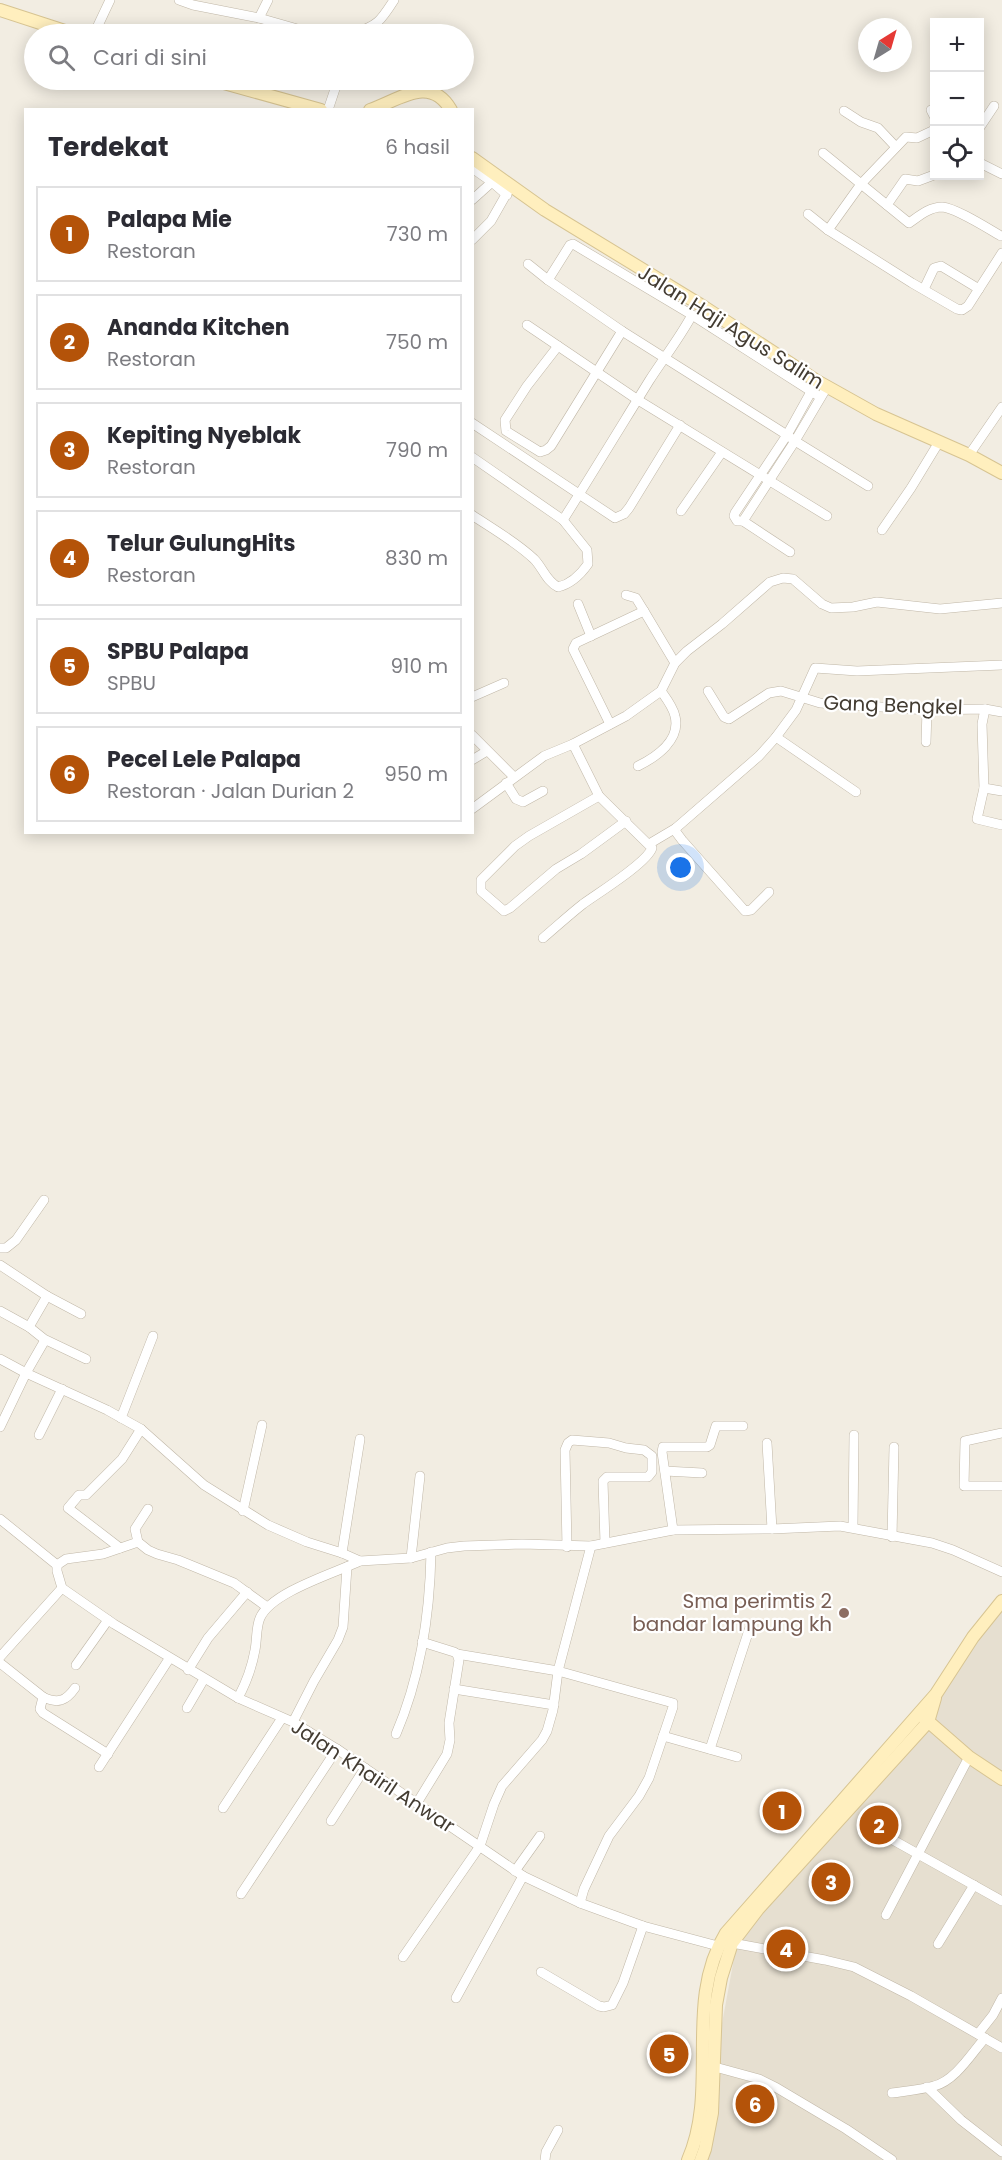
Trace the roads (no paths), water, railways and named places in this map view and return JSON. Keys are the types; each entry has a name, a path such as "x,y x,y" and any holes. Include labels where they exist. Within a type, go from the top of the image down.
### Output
{"street":[{"path":"99,24 110,0"},
{"path":"179,0 280,24"},
{"path":"259,18 268,0"},
{"path":"376,24 381,21 394,0"},
{"path":"3,8 47,24"},
{"path":"249,90 314,108"},
{"path":"329,108 335,90"},
{"path":"375,108 407,94 424,91 432,92 442,98 450,108"},
{"path":"981,126 994,106"},
{"path":"844,111 861,122 878,128 896,147"},
{"path":"828,230 861,184 906,137 917,138 930,131"},
{"path":"823,153 909,223 920,215 943,207 1002,234"},
{"name":"Jalan Haji Agus Salim","path":"474,160 509,191 561,220 713,313 819,390 969,455 1002,473"},
{"path":"984,165 1002,174"},
{"path":"474,169 509,191 491,221 474,238"},
{"path":"886,205 904,179 918,181 930,176"},
{"path":"474,198 492,182"},
{"path":"808,214 828,230 957,309 962,310 968,306 1002,253"},
{"path":"548,280 570,245 573,244 819,390 765,478 734,516 790,552"},
{"path":"528,264 622,331 868,486"},
{"path":"924,289 934,268 941,266 979,289"},
{"path":"993,266 1002,273"},
{"path":"563,520 692,315"},
{"path":"527,325 638,400 827,516"},
{"path":"558,346 527,386 505,420 504,428 509,433 535,450 546,450 622,331"},
{"path":"969,455 1002,407"},
{"path":"474,424 615,518 624,514 680,425"},
{"path":"882,530 939,442"},
{"path":"681,511 722,452"},
{"path":"474,459 563,520 586,550 588,564 582,573 558,587 548,580 537,561 528,553 474,516"},
{"path":"474,807 544,756 573,744 610,724 661,691 675,663 687,651 770,582 783,578 792,579 822,604 831,608 853,608 877,602 940,609 1002,603"},
{"path":"626,595 636,598 675,663"},
{"path":"578,604 591,636"},
{"path":"610,724 573,650 576,643 644,611"},
{"path":"649,844 676,828 751,763 776,737 802,699 815,668 857,671 1002,665"},
{"path":"474,696 504,683"},
{"path":"638,766 657,756 673,734 675,715 661,691"},
{"name":"Gang Bengkel","path":"708,691 724,717 729,719 760,699 781,691 820,703 927,710 985,709 1002,712"},
{"name":"Gang Bengkel","path":"985,709 982,724 984,788 977,819 1002,825"},
{"path":"926,742 927,710"},
{"path":"474,737 514,777"},
{"path":"776,737 856,792"},
{"path":"543,938 649,855 652,848 599,796 573,744"},
{"path":"474,759 487,751"},
{"path":"506,783 516,799 523,802 543,791"},
{"path":"984,788 1002,791"},
{"path":"599,796 515,846 481,879 481,891 504,911 556,869 626,821"},
{"path":"676,828 682,840 742,909 748,912 769,892"},
{"path":"0,1248 6,1248 16,1240 44,1200"},
{"path":"0,1265 47,1296 81,1314"},
{"path":"29,1328 47,1296"},
{"path":"0,1311 45,1340 86,1359"},
{"path":"121,1418 153,1336"},
{"path":"0,1426 45,1340"},
{"path":"0,1359 141,1430 195,1478 243,1511 307,1542 360,1561"},
{"path":"39,1435 62,1389"},
{"path":"243,1511 262,1425"},
{"path":"674,1530 662,1449 665,1446 706,1447 710,1445 716,1426 743,1426"},
{"path":"120,1548 68,1508 80,1495 86,1495 110,1472 141,1430"},
{"path":"1002,1433 965,1441 964,1486 1002,1486"},
{"path":"853,1527 854,1435"},
{"path":"342,1553 360,1439"},
{"path":"567,1547 565,1450 572,1440 609,1443 644,1450 652,1456 652,1472 648,1477 607,1478 603,1481 605,1543"},
{"path":"767,1443 772,1529"},
{"path":"892,1537 894,1447"},
{"path":"665,1471 702,1473"},
{"path":"411,1558 420,1476"},
{"path":"148,1509 135,1529 138,1542 148,1550 223,1578 267,1607"},
{"path":"2,1523 57,1565"},
{"path":"238,1698 246,1683 260,1620 267,1607 315,1579 360,1561 411,1558 447,1548 476,1545 591,1546 674,1530 840,1526 932,1543 1002,1572"},
{"path":"57,1565 66,1559 103,1554 138,1542"},
{"path":"403,1957 480,1846 497,1795 548,1731 558,1671 591,1546"},
{"path":"396,1734 406,1710 427,1623 431,1552"},
{"path":"0,1658 62,1588 57,1565"},
{"path":"294,1722 343,1627 347,1567"},
{"name":"Jalan Khairil Anwar","path":"62,1588 188,1670 238,1698 294,1722 519,1874 580,1903 643,1926 718,1946"},
{"path":"188,1670 208,1638 247,1592"},
{"path":"688,2160 715,2067 713,1989 718,1946 726,1933 755,1906 924,1718 936,1694 973,1637 1002,1601"},
{"path":"76,1665 108,1620"},
{"path":"710,1749 749,1630"},
{"path":"422,1642 457,1654 558,1671 673,1703 674,1707 649,1778 639,1796 609,1836 584,1889 580,1903"},
{"path":"417,1803 447,1754 450,1740 449,1723 459,1660 457,1654"},
{"path":"99,1767 169,1659"},
{"path":"0,1663 44,1697 56,1702 65,1700 75,1688"},
{"path":"187,1708 204,1679"},
{"path":"454,1689 554,1705"},
{"path":"44,1697 41,1711 108,1754"},
{"path":"223,1808 282,1718"},
{"path":"924,1718 969,1757 1002,1779"},
{"path":"663,1736 737,1757"},
{"path":"241,1894 337,1749"},
{"path":"886,1915 969,1757"},
{"path":"331,1821 365,1768"},
{"path":"868,1826 1002,1901"},
{"path":"456,1998 540,1836"},
{"path":"938,1944 975,1885"},
{"path":"700,2160 710,2128 702,2022 732,1943 755,1906"},
{"path":"541,1972 599,2006 612,2005 623,1983 643,1926"},
{"path":"732,1943 854,1967 1002,2048"},
{"path":"892,2093 945,2082 959,2069 982,2036 1002,1998"},
{"path":"715,2067 759,2079 777,2088 888,2159"},
{"path":"927,2087 961,2120 1002,2152"},
{"path":"545,2160 546,2152 558,2130"}],"place":[{"name":"Sma perimtis 2 bandar lampung kh","path":"844,1613"},
{"name":"Palapa Mie","path":"782,1811"},
{"name":"Ananda Kitchen","path":"879,1825"},
{"name":"Kepiting Nyeblak","path":"831,1882"},
{"name":"Telur GulungHits","path":"786,1949"},
{"name":"SPBU Palapa","path":"669,2054"},
{"name":"Pecel Lele Palapa","path":"755,2104"}]}
